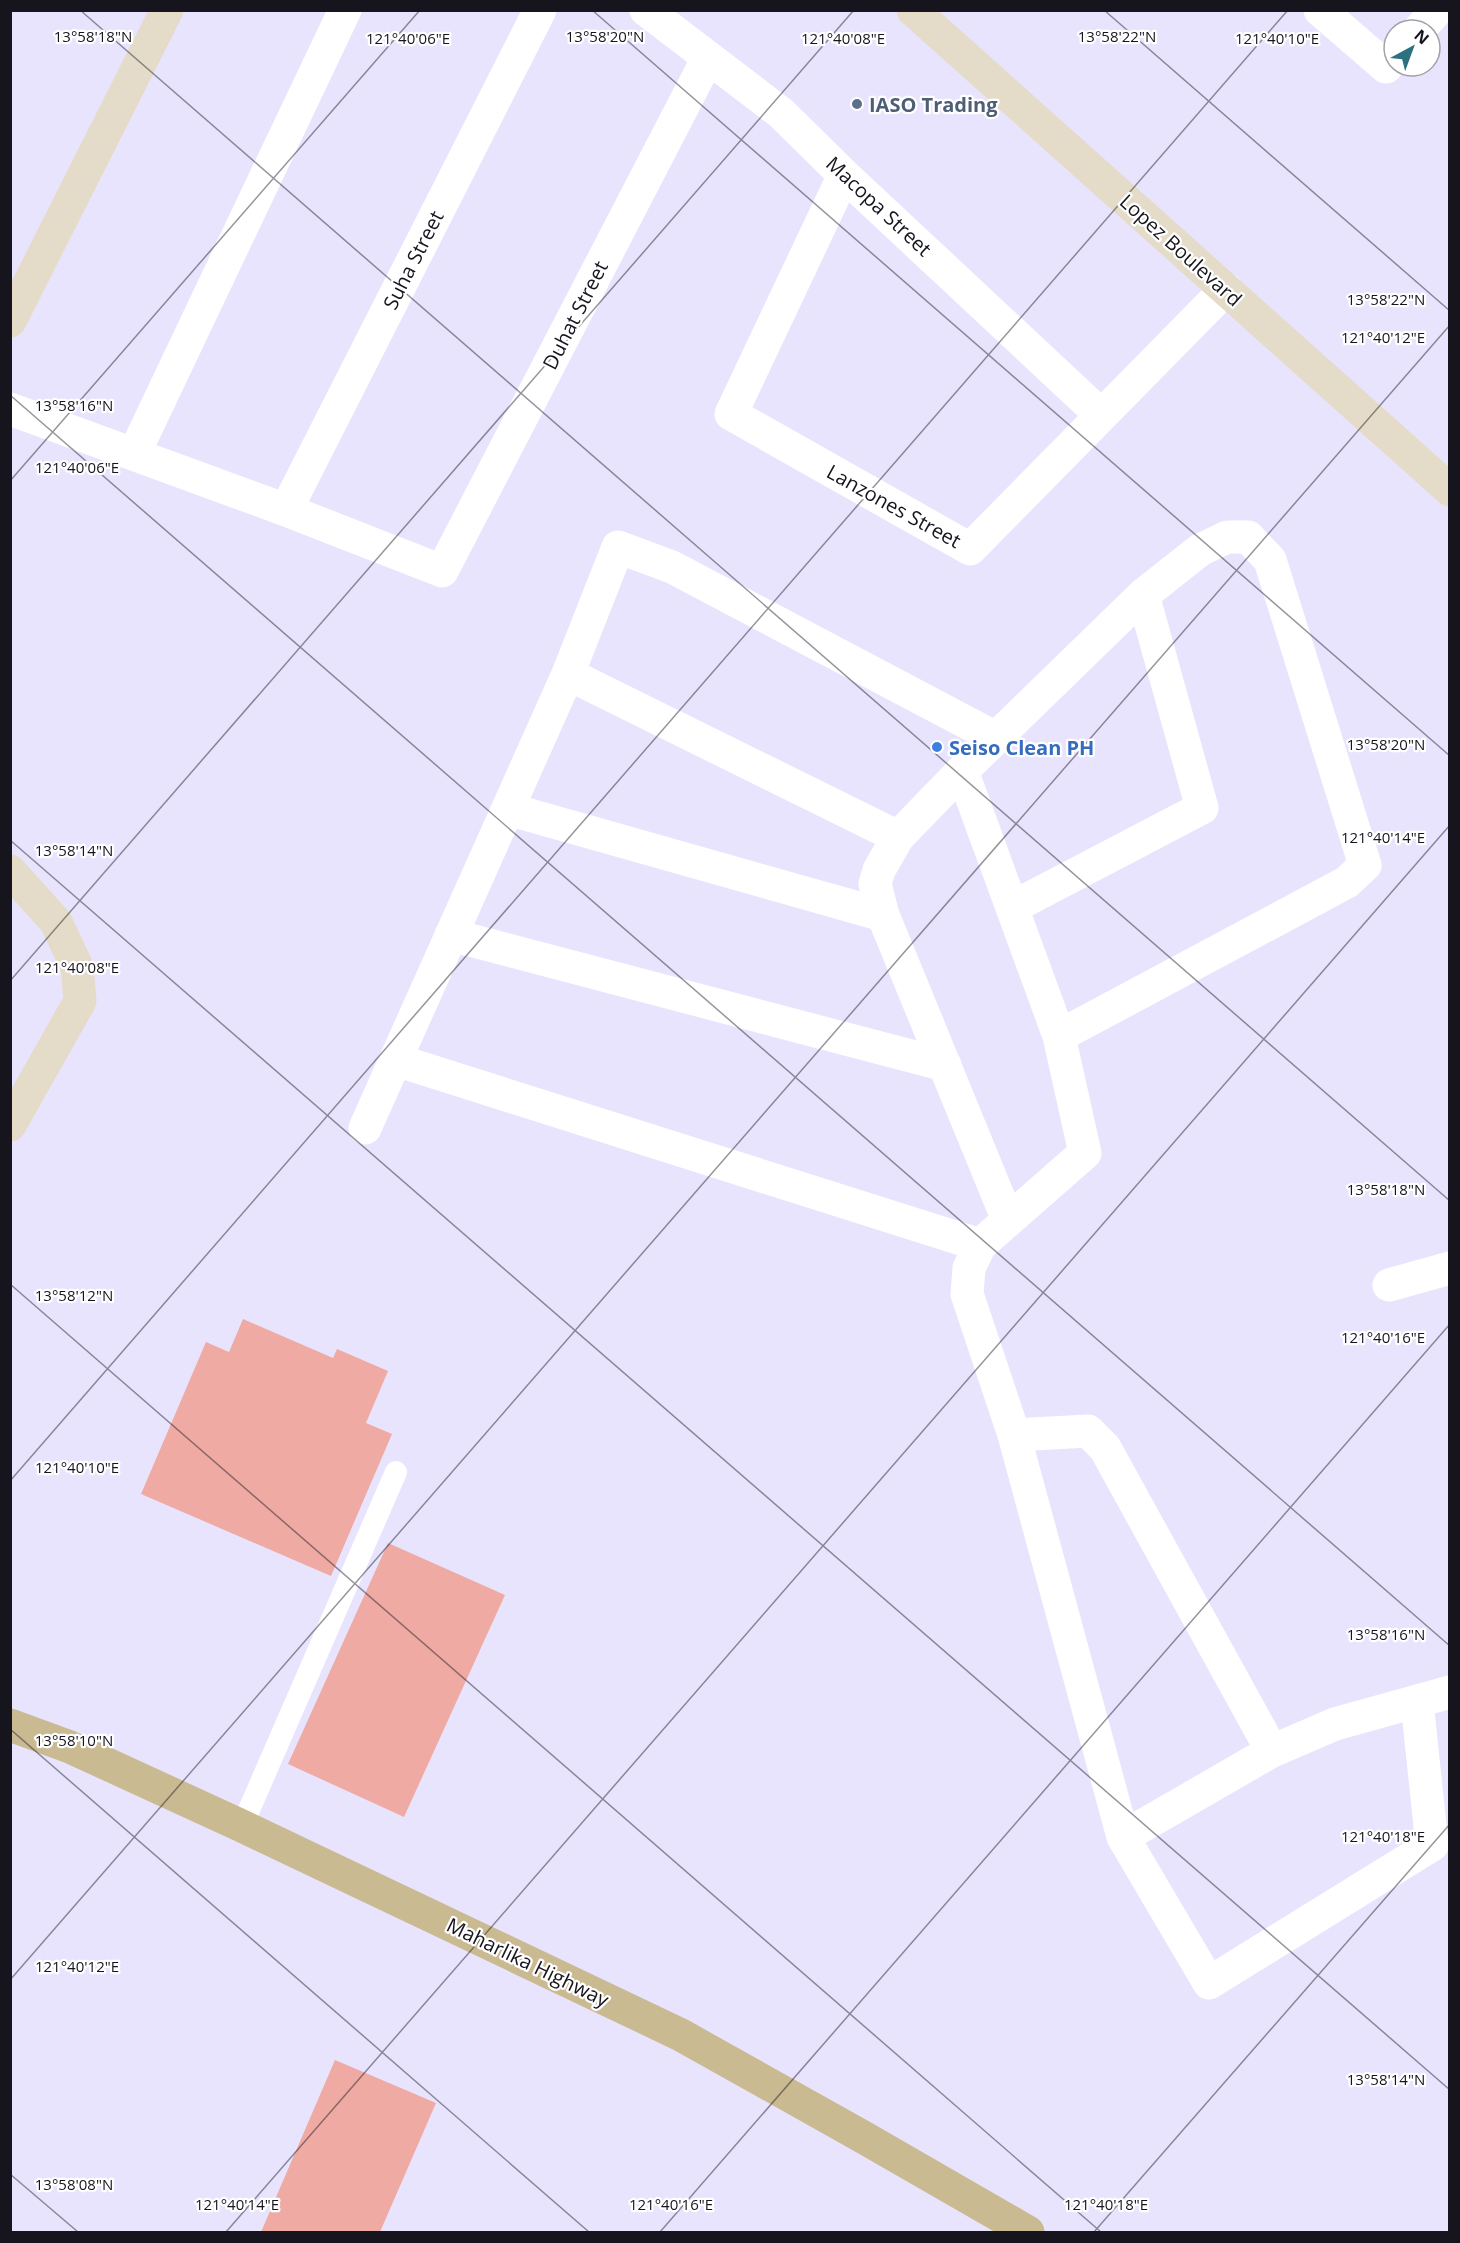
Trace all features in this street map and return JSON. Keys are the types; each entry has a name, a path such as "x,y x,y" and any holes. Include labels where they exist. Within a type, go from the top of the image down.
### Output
{"main road":[{"name":"Maharlika Highway","path":"10,1725 70,1747 242,1826 681,2035 1028,2232"}],"street":[{"path":"10,321 167,10"},
{"path":"134,454 345,10"},
{"name":"Suha Street","path":"286,510 540,10"},
{"name":"Macopa Street","path":"646,10 781,112 844,175 1101,415"},
{"name":"Lopez Boulevard","path":"913,10 1449,490"},
{"path":"1320,10 1382,64"},
{"name":"Duhat Street","path":"286,510 442,571 708,58"},
{"name":"Lanzones Street","path":"844,175 731,414 970,549 1226,289"},
{"path":"10,409 286,510"},
{"path":"1008,1220 883,915 875,884 879,870 898,837 962,771 1143,595 1200,550 1227,537 1248,537 1270,560 1365,865 1347,882 1059,1036"},
{"path":"365,1128 568,674 618,547 672,567 996,738"},
{"path":"1013,906 1202,808 1143,595"},
{"path":"568,674 898,837"},
{"path":"962,771 1059,1036 1085,1153 980,1245 969,1268 967,1294 1014,1435 1123,1838 1209,1983 1432,1845 1417,1702"},
{"path":"508,809 883,915"},
{"path":"10,871 56,922 77,968 80,1001 10,1125"},
{"path":"452,935 945,1065"},
{"path":"396,1060 980,1245"},
{"path":"1389,1285 1449,1268"},
{"path":"1014,1435 1088,1431 1105,1448 1272,1751"},
{"path":"1123,1838 1272,1751 1335,1724 1449,1692"}],"lane":[{"path":"242,1826 396,1472"}],"building":[{"path":"243,1319 333,1358 337,1349 388,1371 366,1423 392,1434 331,1576 141,1494 206,1342 229,1352"},
{"path":"388,1543 505,1595 404,1817 288,1764"},
{"path":"335,2060 436,2103 380,2232 261,2232"}],"place":[{"name":"IASO Trading","path":"857,104"},
{"name":"Seiso Clean PH","path":"937,747"}]}
